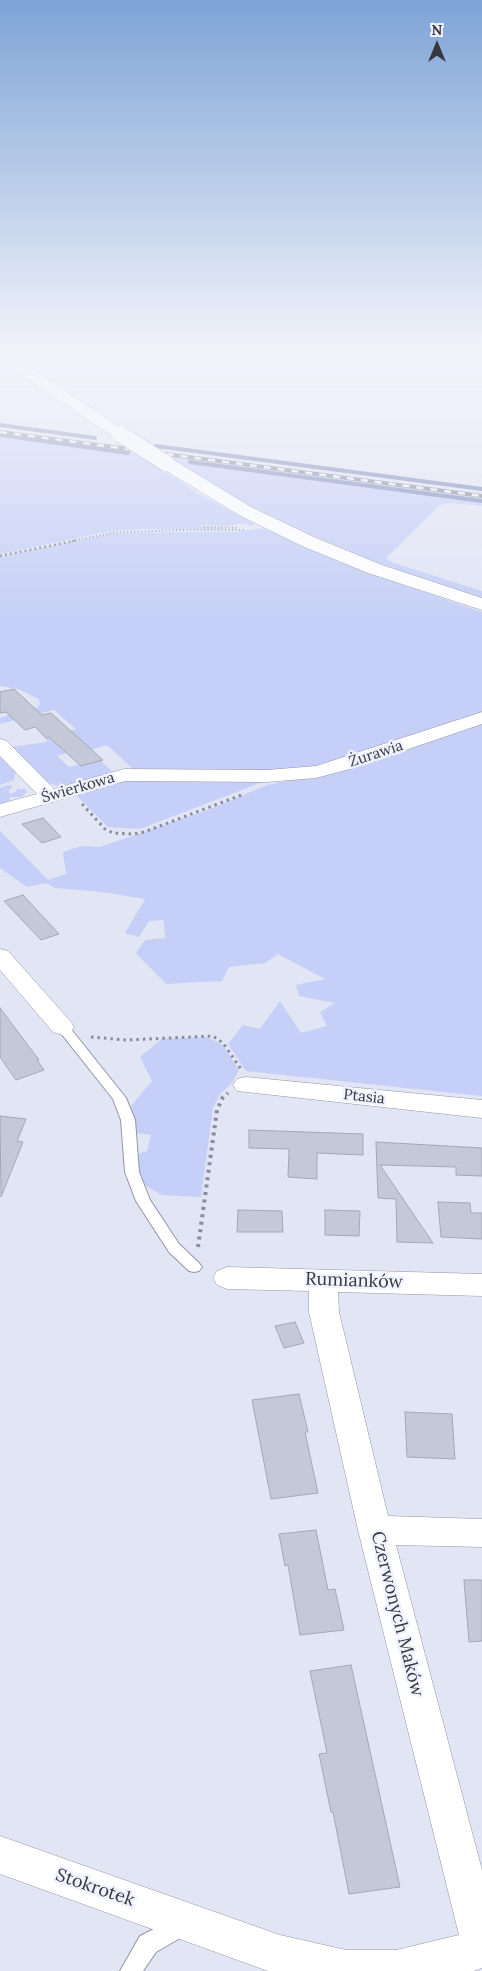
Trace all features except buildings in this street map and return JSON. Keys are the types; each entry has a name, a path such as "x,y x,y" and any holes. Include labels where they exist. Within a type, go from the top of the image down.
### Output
{"main road":[{"path":"131,441 267,526 375,569 482,604"}],"street":[{"name":"Żurawia","path":"158,774 273,775 316,772 343,765 482,718"},
{"path":"0,745 50,796"},
{"name":"Świerkowa","path":"0,811 124,776 158,774"},
{"path":"0,956 62,1027"},
{"name":"Ptasia","path":"246,1085 482,1110"},
{"name":"Rumianków","path":"226,1278 482,1285"},
{"name":"Czerwonych Maków","path":"323,1280 324,1312 375,1530 482,1947"},
{"path":"375,1530 482,1533"},
{"name":"Stokrotek","path":"0,1855 280,1955 346,1971 396,1970 446,1959 482,1947"}],"lane":[{"path":"62,1027 118,1098 128,1120 132,1172 143,1201 174,1248 194,1267"},
{"path":"131,1971 148,1944 190,1922"}],"path":[{"path":"204,526 267,526"},
{"path":"0,556 48,544 110,533 175,530 238,531 267,526"},
{"path":"70,790 105,829 113,833 133,834 231,799 273,775"},
{"path":"62,1027 87,1037 115,1040 213,1036 223,1043 246,1074 246,1085 233,1088 223,1097 217,1110 194,1267"}],"shaded area":[{"path":"0,441 44,441 141,454 197,493 255,524 252,526 243,523 228,526 202,525 201,527 227,528 222,529 144,529 106,532 0,554"},
{"path":"167,456 482,498 482,506 450,503 440,505 386,558 391,562 482,591 482,601 383,568 272,521"},
{"path":"264,528 307,548 375,575 482,612 482,713 323,766 265,772 133,769 107,745 80,753 76,750 57,756 69,767 100,760 114,773 65,786 57,786 46,782 10,747 47,742 46,738 76,729 54,710 0,724 0,718 37,708 40,704 39,699 18,689 0,686 0,557 109,534 236,532"},
{"path":"482,722 482,1096 246,1071 228,1044 243,1025 260,1029 280,1001 301,1033 327,1026 320,1012 335,1003 299,996 296,985 325,979 278,954 265,963 229,967 222,981 166,984 136,953 145,940 165,938 164,920 149,921 139,937 125,933 145,899 102,892 55,888 46,883 27,887 0,868 0,831 48,880 66,874 63,852 81,846 100,847 208,810 267,785 341,770"},
{"path":"0,756 19,768 14,780 0,785"},
{"path":"129,780 268,780 140,829 108,827 75,794"},
{"path":"9,785 13,787 9,790 9,794 16,792 17,789 25,789 27,792 21,797 10,797 9,801 0,804 0,788"},
{"path":"207,1037 223,1045 239,1070 232,1083 220,1094 213,1108 201,1197 162,1195 141,1183 133,1156 147,1151 151,1135 137,1133 131,1106 152,1081 140,1057 162,1039"}],"waterway":[{"path":"43,441 128,453"},
{"path":"156,446 482,489"},
{"path":"190,462 482,501"}],"railway":[{"path":"68,441 482,496"}]}
